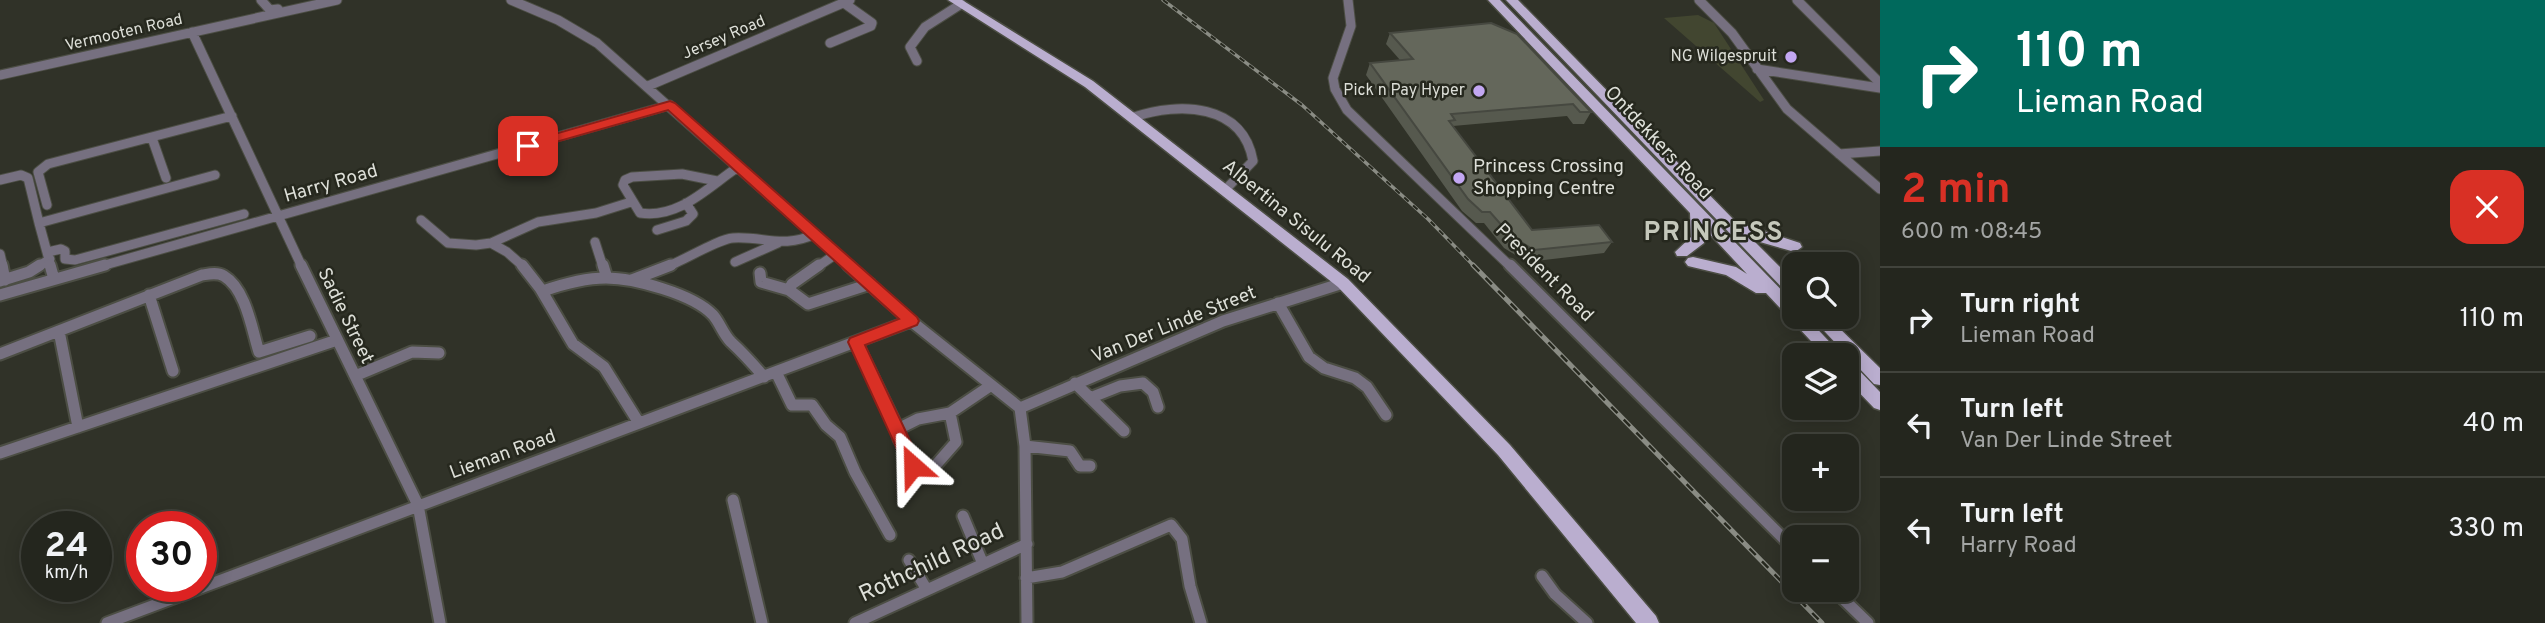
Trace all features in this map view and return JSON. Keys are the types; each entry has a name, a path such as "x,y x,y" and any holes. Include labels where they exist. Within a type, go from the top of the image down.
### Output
{"main road":[{"name":"Ontdekkers Road","path":"1494,0 1696,214 1782,296"},
{"name":"Ontdekkers Road","path":"1512,0 1725,220 1782,293"},
{"name":"Albertina Sisulu Road","path":"958,2 1089,84 1343,283 1504,450 1649,623"},
{"path":"1696,214 1699,239 1687,257 1731,271 1782,301"},
{"path":"1725,220 1756,236 1795,247"},
{"name":"Ontdekkers Road","path":"1812,329 1824,343"},
{"path":"1831,329 1880,379"},
{"path":"1859,381 1880,403"}],"street":[{"path":"261,0 273,10 318,0"},
{"name":"Vermooten Road","path":"0,75 337,0"},
{"path":"512,0 589,37 670,105 911,321 1020,408 1025,446 1027,623"},
{"name":"President Road","path":"1348,0 1351,26 1333,78 1335,89 1347,110 1526,281 1782,537"},
{"path":"1699,0 1724,23 1787,109 1880,189"},
{"path":"1797,0 1880,85"},
{"path":"830,43 871,26 872,23 847,1"},
{"name":"Jersey Road","path":"648,86 847,1"},
{"path":"917,61 910,47 916,36 958,2"},
{"name":"Sadie Street","path":"192,32 277,218 418,505 440,623"},
{"path":"1757,69 1880,85"},
{"name":"Harry Road","path":"0,295 670,105"},
{"path":"1134,117 1172,107 1194,109 1226,120 1240,129 1248,140 1253,161 1226,189"},
{"path":"47,205 38,172 42,167 232,116"},
{"path":"152,138 166,178"},
{"path":"1839,154 1880,151"},
{"path":"717,181 682,174 628,178 624,185 639,213 649,215 699,197 738,167"},
{"path":"0,180 21,175 28,178 54,279"},
{"path":"39,223 215,175"},
{"path":"421,220 448,243 491,243 538,222 596,213 631,202"},
{"path":"657,230 690,219 693,214 686,203"},
{"path":"0,254 3,281 29,272 50,258 85,257 243,214"},
{"path":"629,281 680,262 731,238 778,243 802,240 815,234"},
{"path":"594,242 607,278"},
{"path":"491,243 510,256 543,290 574,346 598,360 614,380 639,423"},
{"path":"735,262 778,243"},
{"path":"789,290 792,284 836,254"},
{"path":"760,273 761,282 765,285 789,290 808,304 870,284"},
{"path":"0,354 202,275 217,274 227,277 237,290 259,352 310,336"},
{"path":"543,290 562,284 607,278 659,288 698,304 712,314 730,341 770,374 792,405 812,405 826,425 840,437 855,472 890,535"},
{"name":"Van Der Linde Street","path":"1020,408 1223,321 1343,283"},
{"path":"149,295 173,371"},
{"path":"1278,303 1309,357 1324,368 1354,378 1367,387 1385,415"},
{"name":"Lieman Road","path":"107,623 911,321"},
{"path":"59,331 78,427"},
{"path":"0,453 337,340"},
{"path":"856,342 899,432 899,439 913,466 920,471 939,464 956,442 950,413"},
{"path":"355,376 412,352 439,353"},
{"path":"1075,383 1124,431"},
{"path":"1090,398 1119,386 1143,383 1153,391 1158,407"},
{"path":"899,432 909,422 950,413 990,386"},
{"path":"1025,446 1070,451 1080,466 1090,466"},
{"path":"733,500 762,623"},
{"path":"963,516 983,564"},
{"path":"1026,578 1062,572 1171,525 1182,539 1190,586 1201,623"},
{"name":"Rothchild Road","path":"855,623 1027,544"},
{"path":"909,560 927,590"},
{"path":"1542,576 1555,594 1587,623"},
{"path":"1846,602 1868,623"}],"green space":[{"path":"1698,15 1714,23 1764,100 1760,102 1664,18"}],"building":[{"name":"Princess Crossing Shopping Centre","path":"1491,23 1517,34 1591,112 1580,112 1573,104 1451,114 1455,120 1449,121 1532,230 1599,225 1612,242 1534,250 1511,236 1490,212 1482,212 1468,199 1370,63 1413,59 1390,33"}],"railway":[{"path":"1163,0 1302,105 1428,219 1475,267"},
{"path":"1473,265 1822,623"}],"place":[{"name":"NG Wilgespruit","path":"1791,57"},
{"name":"Pick n Pay Hyper","path":"1479,91"},
{"name":"Princess Crossing Shopping Centre","path":"1459,178"}],"district":[{"name":"PRINCESS","path":"1714,233"}],"route":[{"path":"528,146 670,105 911,321 856,342 913,466"}]}
